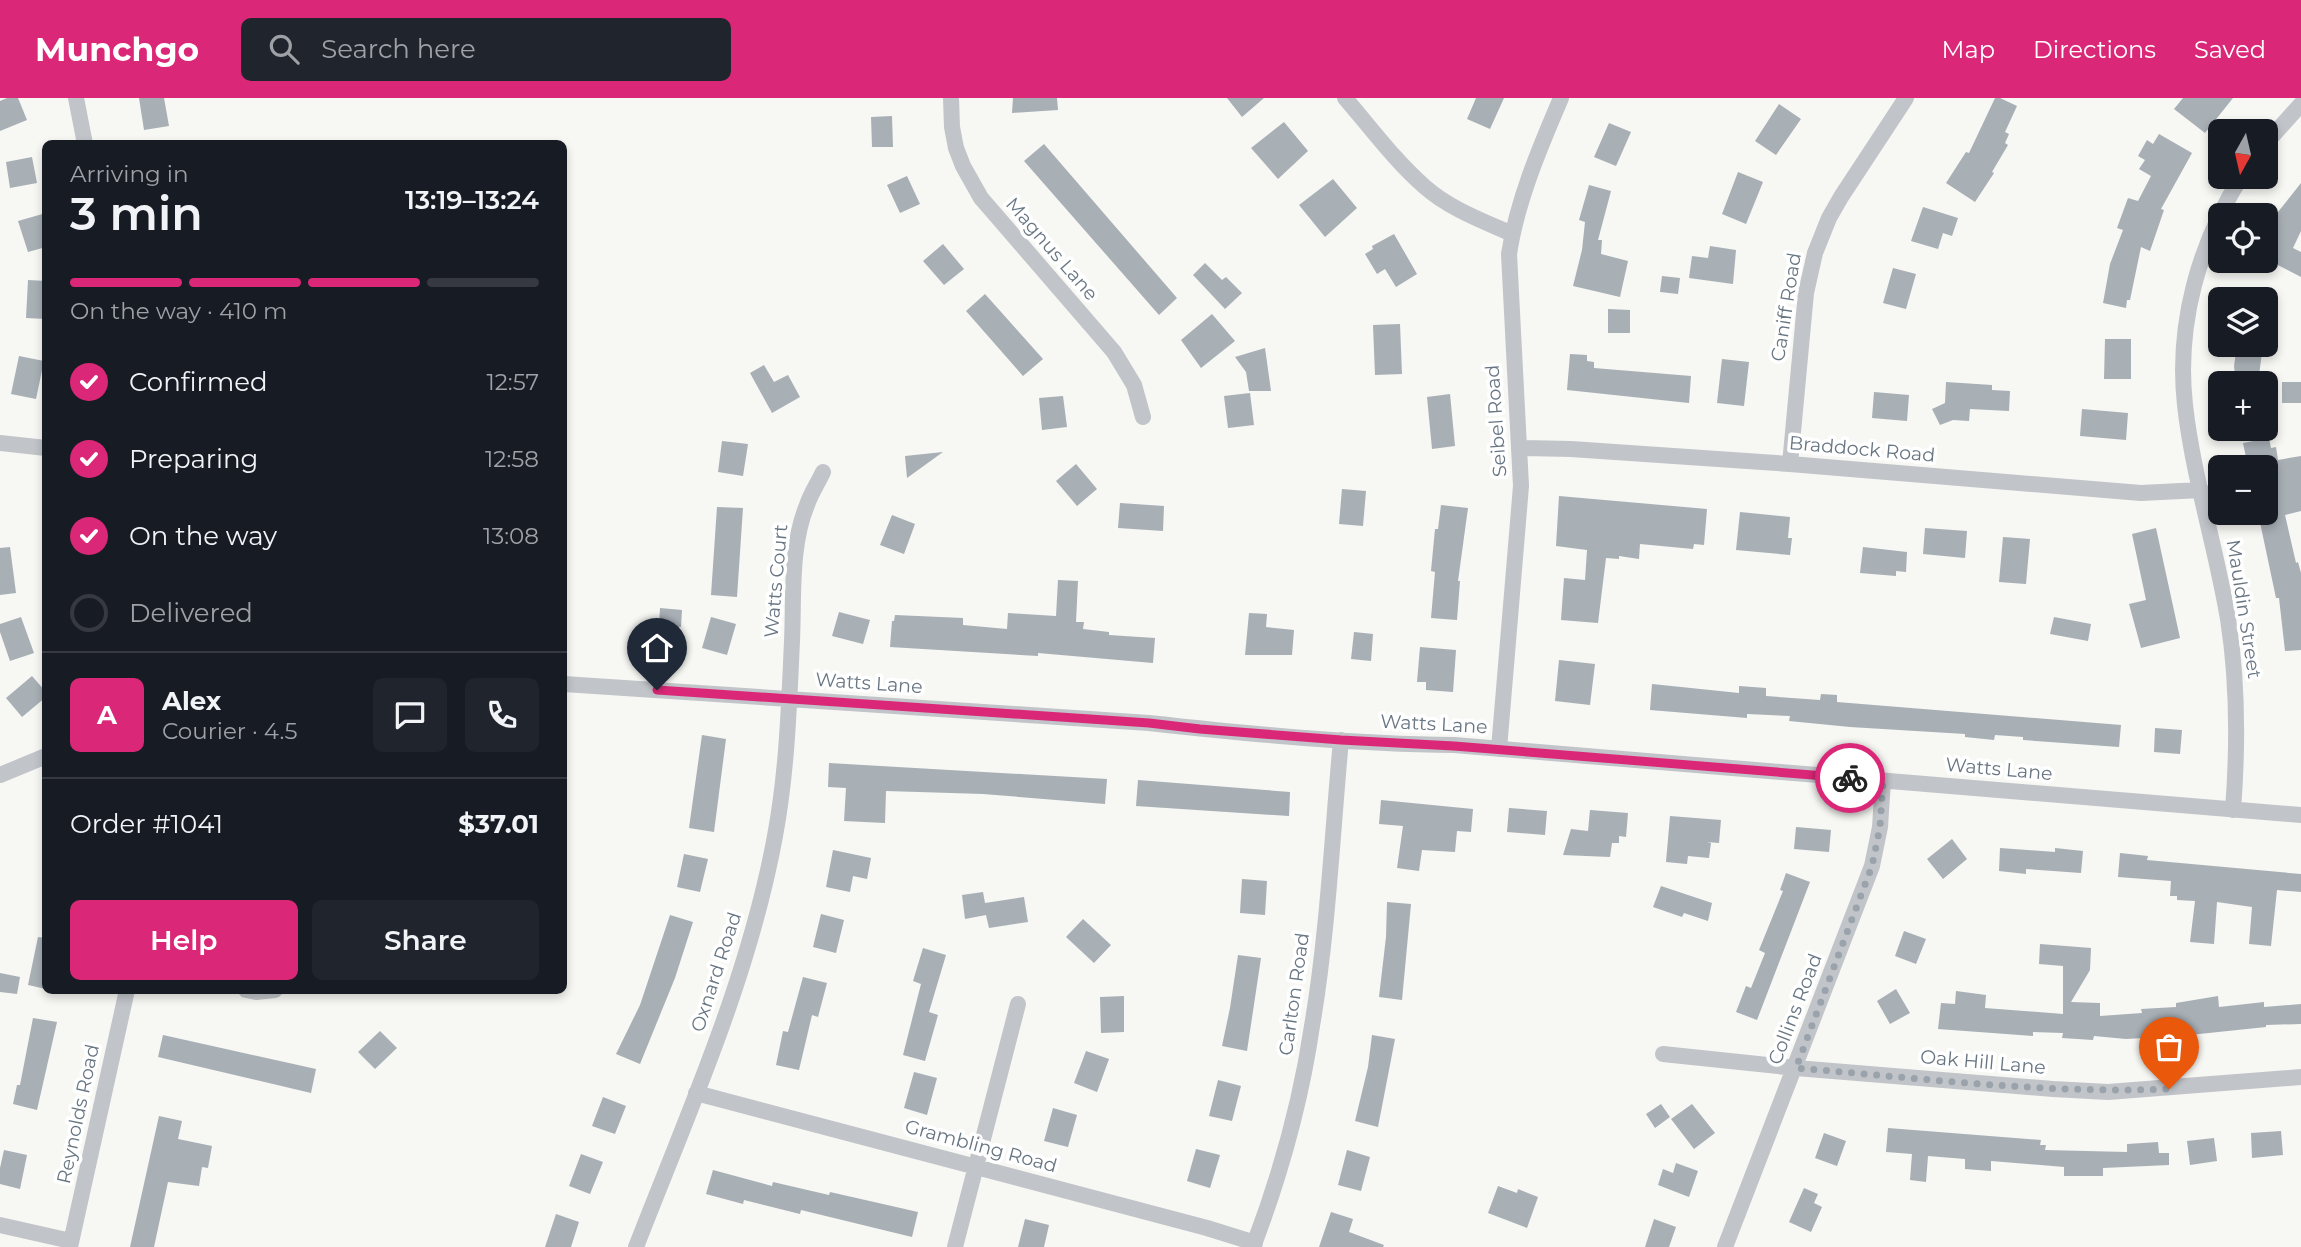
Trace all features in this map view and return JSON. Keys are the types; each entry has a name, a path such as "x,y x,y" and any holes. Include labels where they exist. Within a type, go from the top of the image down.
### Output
{"street":[{"path":"76,98 84,140"},
{"name":"Magnus Lane","path":"951,98 951,127 956,148 981,198 1114,352 1134,385 1143,417"},
{"path":"1345,98 1393,155 1426,188 1469,215 1512,234"},
{"name":"Seibel Road","path":"1499,749 1521,486 1509,254 1512,234 1534,166 1561,98"},
{"name":"Caniff Road","path":"1790,464 1806,293 1815,253 1841,197 1906,98"},
{"path":"2278,130 2301,104"},
{"name":"Mauldin Street","path":"2233,810 2237,756 2235,678 2227,617 2185,405 2184,351 2188,318 2202,257 2234,189"},
{"path":"0,443 42,448"},
{"name":"Braddock Road","path":"1519,448 1790,464 2141,493 2201,490"},
{"name":"Watts Court","path":"789,699 797,543 807,503 823,472"},
{"name":"Watts Lane","path":"567,684 1499,749 2301,815"},
{"name":"Oxnard Road","path":"636,1247 696,1093 761,901 775,835 787,743 789,699"},
{"name":"Carlton Road","path":"1254,1245 1279,1171 1303,1078 1312,1026 1322,956 1341,740"},
{"path":"0,775 42,758"},
{"name":"Collins Road","path":"1725,1247 1872,866 1880,827 1883,781"},
{"name":"Reynolds Road","path":"71,1244 126,994"},
{"path":"955,1247 1018,1004"},
{"name":"Oak Hill Lane","path":"1663,1054 1796,1068 2108,1092 2301,1077"},
{"name":"Grambling Road","path":"696,1093 1207,1227 1254,1245"},
{"path":"0,1225 71,1244"}],"building":[{"path":"18,98 27,120 0,131 0,101"},
{"path":"139,98 164,98 169,126 144,130"},
{"path":"1013,98 1057,98 1058,110 1012,113"},
{"path":"1227,98 1264,98 1242,117"},
{"path":"1476,98 1504,98 1490,129 1467,119"},
{"path":"1995,98 2017,106 2005,132 2009,134 2005,143 2008,145 1975,202 1946,183 1966,152 1969,153"},
{"path":"2183,98 2233,98 2216,119 2208,119 2208,129 2205,133 2174,109"},
{"path":"1779,104 1801,119 1776,155 1755,141"},
{"path":"892,116 893,147 872,147 871,117"},
{"path":"1284,122 1308,151 1278,179 1251,148"},
{"path":"1609,123 1631,132 1616,166 1594,157"},
{"path":"2159,134 2192,153 2161,209 2164,210 2150,251 2141,247 2126,308 2103,303 2110,264 2123,230 2117,228 2128,198 2138,201 2151,176 2139,169 2145,160 2138,156 2147,140 2153,144"},
{"path":"1044,144 1177,298 1159,315 1024,161"},
{"path":"32,157 37,183 10,188 6,162"},
{"path":"1738,172 1763,182 1746,224 1722,214"},
{"path":"907,176 920,204 900,213 887,185"},
{"path":"1333,179 1357,208 1325,237 1299,205"},
{"path":"2301,183 2301,231 2293,248 2301,252 2301,277 2278,265 2278,212"},
{"path":"1589,185 1611,191 1598,240 1602,240 1601,254 1628,261 1620,297 1573,286 1582,250 1585,222 1579,220"},
{"path":"1923,207 1958,218 1952,236 1943,233 1938,249 1911,241"},
{"path":"42,214 42,248 28,252 18,221"},
{"path":"1394,234 1417,274 1396,287 1385,269 1377,274 1365,254 1373,249 1372,246"},
{"path":"943,244 964,269 944,285 923,261"},
{"path":"1710,246 1736,250 1733,284 1689,278 1692,256 1708,258"},
{"path":"1205,263 1222,280 1226,277 1242,293 1225,309 1193,275"},
{"path":"1893,268 1916,274 1906,309 1883,303"},
{"path":"1662,276 1680,278 1678,294 1660,292"},
{"path":"28,280 42,281 42,319 26,318"},
{"path":"985,294 1043,359 1023,376 966,311"},
{"path":"1608,309 1630,310 1630,333 1608,333"},
{"path":"1212,314 1235,341 1201,368 1181,340"},
{"path":"1400,324 1402,374 1375,375 1373,325"},
{"path":"2105,339 2131,339 2131,379 2104,379"},
{"path":"1265,348 1271,391 1249,391 1246,372 1235,357"},
{"path":"1570,354 1587,355 1587,361 1594,362 1594,368 1691,376 1689,403 1567,390"},
{"path":"19,356 42,361 36,399 11,394"},
{"path":"2235,357 2261,357 2260,371 2235,371"},
{"path":"1722,359 1749,362 1744,406 1717,403"},
{"path":"764,365 774,382 788,375 800,397 772,413 750,373"},
{"path":"1946,382 1992,385 1992,390 2010,391 2009,411 1970,409 1969,421 1953,420 1940,425 1932,409 1945,403"},
{"path":"2282,382 2301,382 2301,403 2282,403"},
{"path":"1874,392 1909,395 1907,421 1872,418"},
{"path":"1250,393 1254,425 1228,428 1224,396"},
{"path":"1450,394 1455,446 1432,449 1427,397"},
{"path":"1063,396 1067,427 1042,430 1039,398"},
{"path":"2082,409 2128,413 2126,440 2080,436"},
{"path":"722,441 748,444 743,476 718,472"},
{"path":"2270,441 2271,448 2276,447 2277,455 2246,455 2243,443"},
{"path":"943,452 907,478 905,456"},
{"path":"2301,456 2301,511 2285,515 2296,563 2298,562 2301,573 2301,650 2285,651 2279,598 2276,598 2261,525 2278,525 2278,460"},
{"path":"1076,464 1097,489 1077,506 1056,481"},
{"path":"1342,489 1366,491 1363,526 1339,524"},
{"path":"1559,496 1707,509 1704,545 1694,544 1693,549 1640,544 1639,559 1619,556 1619,559 1606,558 1598,623 1561,620 1564,578 1585,580 1587,550 1556,546"},
{"path":"1120,503 1164,506 1163,531 1118,528"},
{"path":"1441,505 1468,508 1458,581 1457,620 1431,618 1435,572 1431,571 1435,529 1438,529"},
{"path":"717,507 743,508 737,597 711,595"},
{"path":"1740,512 1790,517 1790,555 1736,550"},
{"path":"892,515 915,524 904,554 880,545"},
{"path":"1925,528 1967,531 1965,558 1923,554"},
{"path":"2156,528 2180,638 2141,648 2129,604 2146,600 2132,534"},
{"path":"2003,537 2030,539 2026,584 1999,582"},
{"path":"10,547 16,593 0,595 0,548"},
{"path":"1863,547 1907,552 1906,572 1896,571 1896,576 1860,573"},
{"path":"1058,580 1078,581 1076,622 1084,622 1083,629 1109,632 1109,635 1155,638 1153,663 1038,653 1038,656 890,647 895,615 963,618 963,625 1007,629 1008,613 1056,616"},
{"path":"660,608 682,610 681,627 659,626"},
{"path":"839,612 870,620 863,644 832,636"},
{"path":"1249,613 1267,614 1266,627 1294,630 1292,655 1245,655"},
{"path":"21,617 34,653 10,661 0,624"},
{"path":"711,617 736,624 727,655 702,648"},
{"path":"2054,617 2091,624 2088,641 2050,634"},
{"path":"1354,632 1373,634 1371,661 1351,659"},
{"path":"1420,647 1456,650 1453,692 1426,690 1426,682 1417,682"},
{"path":"1559,660 1595,664 1590,705 1555,701"},
{"path":"32,676 42,687 42,700 22,717 6,698"},
{"path":"1652,684 1739,693 1739,686 1766,688 1766,696 1820,700 1821,694 1837,695 1837,702 2121,725 2119,747 2023,740 2023,737 1995,735 1994,740 1965,737 1965,734 1850,727 1789,721 1790,716 1747,714 1747,718 1650,710"},
{"path":"2155,728 2182,730 2180,754 2154,752"},
{"path":"702,735 726,739 714,832 689,828"},
{"path":"829,763 1107,779 1105,804 983,794 886,791 885,823 844,821 846,788 828,787"},
{"path":"1138,780 1290,792 1289,816 1136,806"},
{"path":"1381,800 1473,809 1471,832 1457,831 1455,852 1422,850 1419,871 1397,868 1403,826 1379,824"},
{"path":"1509,808 1547,811 1545,835 1507,832"},
{"path":"1590,810 1628,813 1626,837 1619,836 1619,843 1612,843 1610,857 1563,855 1571,829 1588,831"},
{"path":"1670,816 1721,820 1719,843 1707,842 1711,843 1709,858 1688,856 1687,864 1666,862"},
{"path":"1796,827 1831,830 1829,852 1794,849"},
{"path":"1952,839 1967,859 1943,879 1927,859"},
{"path":"2000,848 2083,851 2081,873 2026,869 2026,874 1999,871"},
{"path":"833,850 871,858 867,879 853,876 850,892 826,887"},
{"path":"2120,853 2148,856 2147,860 2301,874 2301,892 2277,890 2271,946 2249,944 2252,907 2217,902 2214,944 2190,942 2195,901 2177,900 2177,896 2170,896 2171,881 2118,877"},
{"path":"684,854 708,859 700,892 677,887"},
{"path":"1786,873 1810,882 1757,1020 1736,1012 1746,986 1751,988 1765,953 1759,950 1783,891 1780,890"},
{"path":"1242,879 1267,881 1265,915 1240,913"},
{"path":"1661,886 1712,903 1708,921 1684,913 1682,917 1653,907"},
{"path":"983,892 985,903 1024,897 1028,922 989,928 986,915 965,919 962,895"},
{"path":"1387,902 1411,904 1402,1000 1379,997"},
{"path":"821,914 844,920 836,953 813,947"},
{"path":"670,915 693,922 675,978 640,1064 616,1054 640,1005"},
{"path":"1083,919 1111,945 1094,963 1066,937"},
{"path":"1904,931 1926,939 1916,964 1895,956"},
{"path":"38,937 42,938 42,988 28,985"},
{"path":"2040,944 2091,948 2090,970 2071,1002 2100,1003 2100,1016 2142,1013 2141,1009 2176,1007 2176,1003 2218,996 2219,1007 2264,1002 2264,1007 2301,1004 2301,1024 2266,1025 2180,1036 2126,1039 2094,1036 2093,1040 2062,1038 2063,1033 2033,1032 2033,1036 1938,1029 1941,1003 1955,1004 1956,991 1986,995 1985,1008 2063,1014 2063,966 2039,964"},
{"path":"923,948 946,955 929,1012 938,1015 925,1061 903,1055 921,984 913,981"},
{"path":"1238,955 1261,958 1247,1051 1222,1046"},
{"path":"0,973 20,977 17,994 0,992"},
{"path":"803,977 827,983 818,1017 812,1015 799,1070 776,1065 783,1031 788,1032"},
{"path":"1896,989 1910,1013 1890,1024 1877,1001"},
{"path":"1124,996 1124,1032 1101,1033 1100,997"},
{"path":"33,1018 57,1022 37,1110 13,1104 17,1085 20,1085"},
{"path":"380,1031 397,1048 375,1069 358,1052"},
{"path":"163,1035 316,1069 311,1093 158,1057"},
{"path":"1372,1035 1395,1039 1378,1127 1355,1121 1368,1067"},
{"path":"1086,1051 1109,1059 1097,1092 1074,1083"},
{"path":"914,1072 937,1078 927,1115 904,1108"},
{"path":"1218,1080 1241,1086 1232,1121 1209,1116"},
{"path":"603,1097 626,1106 615,1134 592,1126"},
{"path":"1661,1104 1670,1117 1655,1128 1646,1114"},
{"path":"1692,1104 1715,1133 1694,1149 1671,1119"},
{"path":"1053,1108 1077,1115 1068,1147 1044,1141"},
{"path":"159,1116 182,1121 178,1139 212,1146 208,1168 202,1167 199,1186 168,1182 154,1247 130,1247"},
{"path":"1888,1128 2041,1140 2040,1145 2046,1145 2045,1150 2127,1152 2127,1144 2158,1142 2159,1153 2169,1153 2169,1165 2103,1168 2103,1176 2064,1176 2064,1167 1991,1161 1991,1171 1965,1169 1965,1159 1928,1156 1926,1182 1910,1180 1912,1154 1886,1152"},
{"path":"2281,1131 2283,1155 2252,1158 2251,1133"},
{"path":"1824,1133 1846,1141 1837,1166 1815,1158"},
{"path":"2214,1138 2217,1161 2190,1165 2187,1141"},
{"path":"1196,1149 1220,1155 1210,1188 1187,1181"},
{"path":"4,1150 27,1155 20,1189 0,1184"},
{"path":"1347,1150 1370,1157 1361,1191 1338,1185"},
{"path":"581,1154 603,1162 590,1194 569,1186"},
{"path":"1676,1163 1698,1171 1689,1197 1658,1185 1663,1169 1673,1173"},
{"path":"713,1170 772,1186 773,1182 829,1195 830,1192 918,1212 912,1237 801,1210 800,1214 706,1194"},
{"path":"1498,1186 1517,1193 1518,1189 1538,1197 1527,1228 1488,1213"},
{"path":"1804,1188 1818,1194 1814,1203 1822,1207 1811,1232 1789,1222"},
{"path":"1331,1212 1353,1219 1349,1232 1384,1245 1383,1247 1319,1247"},
{"path":"556,1214 579,1222 571,1247 545,1247"},
{"path":"1025,1219 1049,1225 1044,1247 1018,1247"},
{"path":"1654,1219 1676,1227 1669,1247 1645,1247"}],"way so far":[{"path":"1850,778 1883,781 1877,847 1796,1068 2053,1089 2108,1092 2169,1089"}],"route":[{"path":"657,690 1149,723 1850,778"}]}
